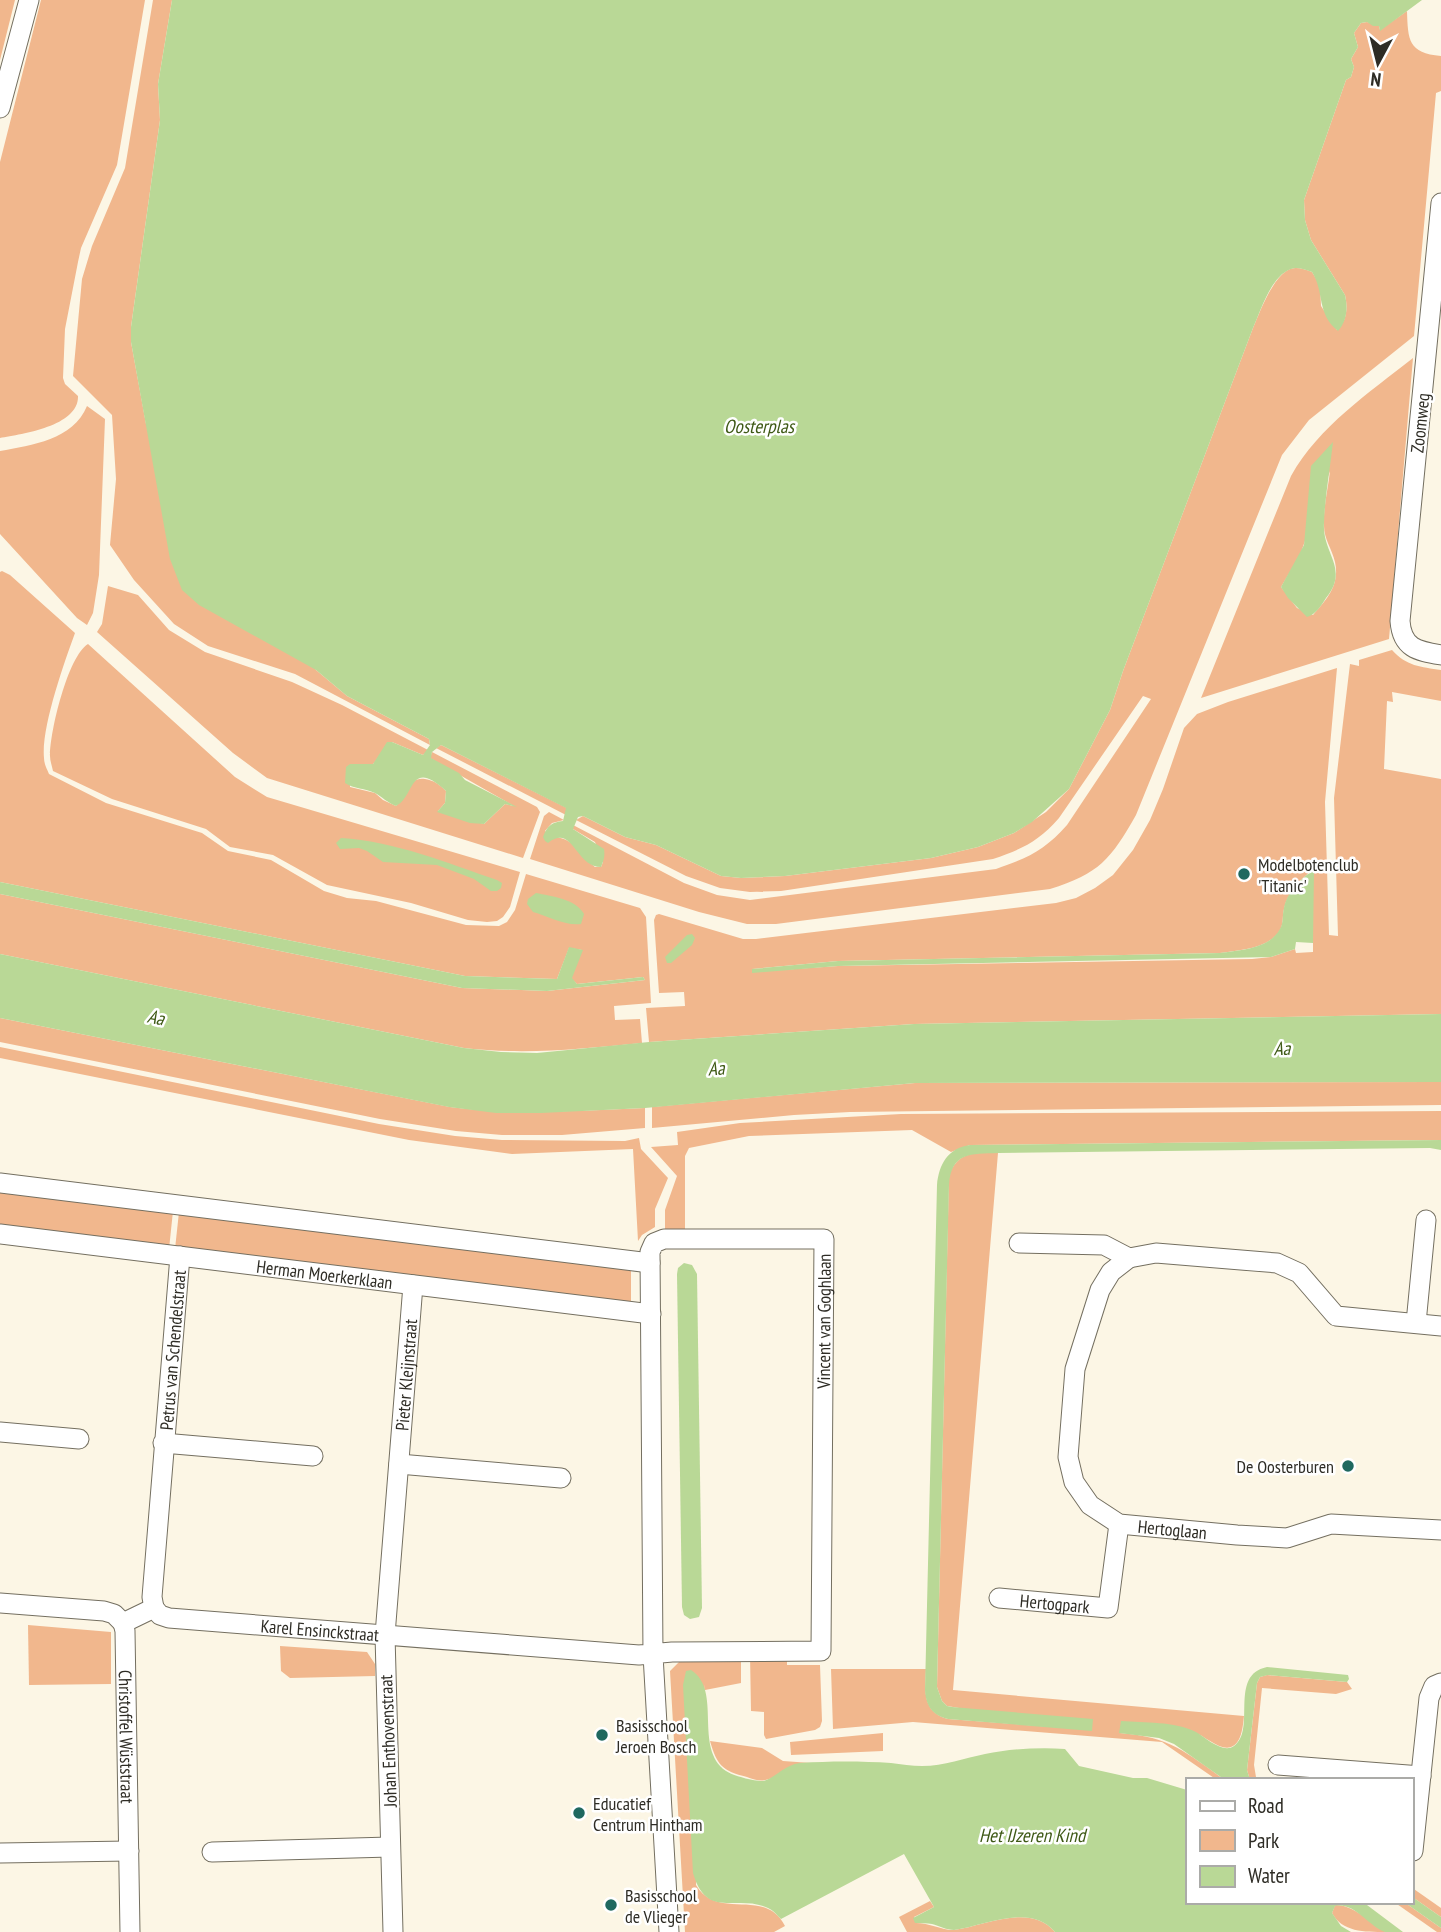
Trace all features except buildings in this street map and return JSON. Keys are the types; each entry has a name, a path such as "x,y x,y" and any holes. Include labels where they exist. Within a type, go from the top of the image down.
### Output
{"street":[{"path":"0,108 29,0"},
{"name":"Zoomweg","path":"1441,204 1400,621 1405,641 1415,649 1441,655"},
{"path":"0,1183 650,1263 653,1655 669,1932"},
{"path":"1416,1323 1426,1220"},
{"name":"Herman Moerkerklaan","path":"0,1234 651,1314"},
{"name":"Vincent van Goghlaan","path":"650,1263 650,1252 654,1243 664,1238 824,1239 821,1651 672,1652 653,1655"},
{"path":"1019,1243 1104,1245 1129,1258 1156,1253 1277,1263 1299,1273 1336,1316 1441,1326"},
{"name":"Petrus van Schendelstraat","path":"153,1608 163,1443 180,1256"},
{"name":"Hertoglaan","path":"1129,1258 1111,1272 1100,1290 1075,1369 1068,1457 1074,1482 1088,1502 1119,1524 1147,1528 1287,1538 1331,1524 1441,1530"},
{"name":"Pieter Kleijnstraat","path":"386,1635 413,1285"},
{"path":"0,1432 79,1439"},
{"name":"Petrus van Schendelstraat","path":"163,1443 313,1456"},
{"path":"399,1464 561,1478"},
{"name":"Hertogpark","path":"999,1598 1108,1608 1119,1524"},
{"path":"0,1603 104,1611 114,1614 123,1623 153,1608"},
{"name":"Karel Ensinckstraat","path":"153,1608 160,1615 169,1618 653,1655"},
{"name":"Christoffel Wüststraat","path":"123,1623 130,1932"},
{"name":"Johan Enthovenstraat","path":"386,1635 393,1932"},
{"path":"1413,1851 1429,1698 1434,1686 1441,1683"},
{"path":"1278,1765 1421,1776"},
{"path":"212,1852 390,1847"},
{"path":"0,1853 129,1851"}],"green space":[{"path":"0,0 15,0 0,60"},
{"path":"41,0 145,0 117,165 81,248 65,329 63,378 65,384 78,396 76,406 69,415 48,427 0,438 0,162"},
{"path":"153,0 172,0 158,84 160,120 131,327 131,342 146,424 316,670 347,696 429,739 430,745 295,674 208,646 174,624 134,580 110,545 116,479 112,415 73,376 82,279 92,246 125,168"},
{"path":"1407,11 1412,43 1422,52 1441,56 1441,91 1436,93 1414,336 1309,420 1282,455 1136,815 1119,843 1102,863 1081,877 1050,889 776,924 747,924 699,912 530,859 544,816 549,812 564,820 552,823 545,831 571,843 595,867 601,867 603,862 595,842 573,829 573,825 684,883 717,895 750,900 996,869 1035,852 1059,834 1151,699 1143,696 1059,818 1029,844 993,859 781,891 750,892 720,888 686,876 576,820 583,816 625,837 656,845 721,876 741,878 785,876 931,858 978,847 1014,833 1046,812 1069,789 1110,710 1253,328 1275,282 1289,270 1298,268 1312,272 1320,285 1321,306 1337,330 1343,323 1345,295 1311,240 1305,220 1304,200 1346,80 1351,77 1354,67 1351,59 1358,47 1354,33 1361,23 1367,22 1379,26 1380,30"},
{"path":"1413,358 1389,639 1201,698 1291,476 1302,458 1330,426","holes":["1330,471 1324,526 1335,562 1336,578 1327,597 1313,615 1297,608 1281,587 1300,555"]},
{"path":"87,406 105,419 99,575 93,613 87,625 77,618 0,534 0,451 38,443 62,434 81,417"},
{"path":"2,571 10,575 75,633 46,730 44,760 49,774 106,803 202,833 228,851 271,860 324,891 347,898 376,901 466,925 499,926 507,922 515,910 526,874 640,908 646,917 651,1003 614,1006 615,1020 640,1019 642,1043 531,1051 464,1048 0,954 0,894 462,988 547,991 645,980 643,977 577,984 571,978 582,950 569,948 557,979 465,976 0,882"},
{"path":"108,586 138,595 169,630 205,652 292,682 428,750 423,755 392,742 373,764 350,764 350,787 375,793 396,806 415,781 428,780 437,783 446,791 445,803 438,811 484,824 505,804 514,806 430,758 432,752 537,807 540,812 523,858 267,778 233,753 97,632 102,624"},
{"path":"88,644 235,777 267,797 520,872 510,907 497,921 468,920 411,903 327,885 273,855 230,847 206,829 112,799 53,771 51,745 61,695 74,663"},
{"path":"1392,650 1408,663 1441,670 1441,701 1392,692 1393,702 1387,701 1384,769 1441,779 1441,1014 914,1024 649,1042 646,1008 685,1006 684,992 659,993 654,920 656,915 743,939 756,939 1056,903 1076,898 1113,875 1133,850 1163,789 1184,728 1197,714 1337,668 1325,802 1329,935 1338,936 1334,798 1350,664 1359,666 1359,660","holes":["1313,870 1313,952 1296,953 1295,949 1271,957 1252,959 838,966 752,972 752,969 838,961 1220,953 1244,949 1261,945 1275,936 1281,927 1283,912 1291,892"]},
{"path":"441,745 567,808 566,815 436,748"},
{"path":"0,1018 450,1107 523,1112 645,1108 645,1128 562,1135 502,1135 380,1119 0,1042"},
{"path":"0,1047 379,1124 455,1136 502,1140 625,1141 639,1138 641,1149 668,1178 655,1209 655,1227 638,1241 633,1149 512,1154 409,1140 0,1058"},
{"path":"1441,1082 1441,1105 850,1112 652,1128 652,1107 915,1083"},
{"path":"1441,1111 1441,1140 970,1145 951,1152 912,1130 749,1136 689,1148 685,1156 685,1230 665,1232 665,1210 677,1176 651,1147 678,1145 677,1132 740,1123 901,1114"},
{"path":"975,1153 998,1153 953,1690 1244,1716 1242,1732 1229,1748 1176,1726 1157,1726 1120,1733 1165,1742 1188,1754 1222,1778 1214,1778 1162,1742 913,1722 833,1729 831,1669 926,1669 929,1706 948,1719 1092,1730 947,1706 937,1687 949,1175 958,1161"},
{"path":"0,1190 173,1211 169,1249 0,1228"},
{"path":"179,1212 631,1270 631,1303 175,1249"},
{"path":"28,1625 111,1632 111,1684 29,1685"},
{"path":"280,1646 367,1652 375,1664 375,1676 290,1678 281,1671"},
{"path":"750,1654 787,1654 787,1665 820,1665 820,1727 766,1739 764,1712 751,1711"},
{"path":"741,1655 741,1683 705,1690 705,1684 696,1885 705,1896 716,1901 766,1908 776,1914 785,1926 774,1932 685,1932 670,1671 681,1660"},
{"path":"1267,1675 1347,1682 1352,1689 1336,1694 1262,1688 1254,1765 1257,1778 1249,1778 1247,1770 1257,1683 1260,1677"},
{"path":"883,1733 883,1751 791,1755 790,1742"},
{"path":"710,1741 762,1748 783,1761 811,1763 799,1765 766,1780 755,1780 722,1766"},
{"path":"1413,1888 1441,1908 1441,1917 1413,1897"},
{"path":"930,1901 934,1907 914,1917 916,1923 954,1930 1020,1917 1045,1923 1055,1932 907,1932 899,1917"},
{"path":"1397,1904 1407,1904 1441,1928 1441,1932 1437,1932"},
{"path":"1335,1905 1355,1911 1386,1932 1362,1931 1342,1924 1332,1913"}],"water":[{"name":"Oosterplas","path":"172,0 1422,0 1380,31 1379,26 1367,22 1361,23 1354,33 1358,47 1351,59 1354,67 1351,77 1346,80 1304,200 1305,220 1311,240 1345,295 1345,319 1338,331 1326,317 1312,272 1299,268 1291,269 1272,286 1253,328 1110,710 1069,789 1032,822 1014,833 978,847 931,858 785,876 741,878 721,876 656,845 625,837 583,816 578,817 573,829 604,849 601,867 592,865 563,838 556,838 548,843 543,837 550,825 563,821 566,808 441,745 432,752 431,758 459,773 465,780 517,807 505,804 484,824 470,823 437,812 445,803 446,791 425,778 414,782 396,806 375,793 348,785 345,783 346,767 350,764 373,764 387,742 423,755 430,745 429,739 347,696 316,670 199,605 182,590 170,559 131,342 160,120 158,84"},
{"path":"1333,442 1324,534 1336,578 1320,607 1307,617 1281,587 1304,545 1311,466"},
{"path":"341,838 381,843 420,854 497,880 502,883 501,888 491,891 474,879 437,865 383,862 359,848 340,849 336,843"},
{"path":"1314,870 1313,943 1296,942 1295,949 1271,957 838,966 752,973 752,969 838,961 1220,953 1245,949 1261,945 1275,936 1281,926 1288,896 1300,881"},
{"path":"0,882 465,976 557,979 569,947 583,950 572,978 577,984 643,977 645,980 547,991 462,988 0,894"},
{"path":"536,893 563,899 575,905 584,914 581,924 562,922 533,912 527,904 528,899"},
{"path":"692,934 695,938 692,945 671,963 667,963 665,957 687,935"},
{"name":"Aa","path":"0,954 464,1048 501,1052 537,1053 649,1042 914,1024 1441,1014 1441,1082 915,1083 645,1108 496,1113 449,1107 0,1018"},
{"path":"1441,1140 1441,1150 998,1153 971,1155 958,1161 949,1185 937,1687 947,1706 1093,1719 1092,1731 948,1719 934,1712 928,1705 925,1690 937,1185 940,1170 950,1153 970,1145"},
{"path":"684,1263 692,1265 697,1274 702,1608 699,1617 690,1619 684,1615 682,1607 677,1274 678,1268"},
{"path":"1267,1667 1348,1675 1349,1679 1347,1682 1268,1675 1260,1677 1257,1683 1247,1770 1249,1778 1222,1778 1174,1744 1159,1738 1119,1733 1121,1721 1169,1724 1187,1728 1220,1747 1230,1748 1240,1738 1245,1691 1255,1672"},
{"name":"Het IJzeren Kind","path":"691,1670 700,1679 705,1691 711,1748 716,1761 733,1775 762,1781 800,1763 857,1762 930,1766 1004,1751 1065,1749 1079,1766 1133,1778 1147,1778 1186,1790 1186,1904 1366,1904 1403,1932 1385,1932 1355,1911 1342,1906 1335,1906 1332,1913 1341,1926 1351,1932 1055,1932 1045,1923 1020,1917 951,1930 932,1924 915,1923 913,1918 934,1907 904,1854 781,1919 770,1909 756,1904 714,1901 706,1897 699,1888 693,1873 683,1685 686,1671"},
{"path":"1413,1897 1441,1917 1441,1928 1407,1904 1413,1904"}],"place":[{"name":"Modelbotenclub 'Titanic'","path":"1244,874"},
{"name":"De Oosterburen","path":"1348,1466"},
{"name":"Basisschool Jeroen Bosch","path":"602,1735"},
{"name":"Educatief Centrum Hintham","path":"579,1813"},
{"name":"Basisschool de Vlieger","path":"611,1905"}]}
